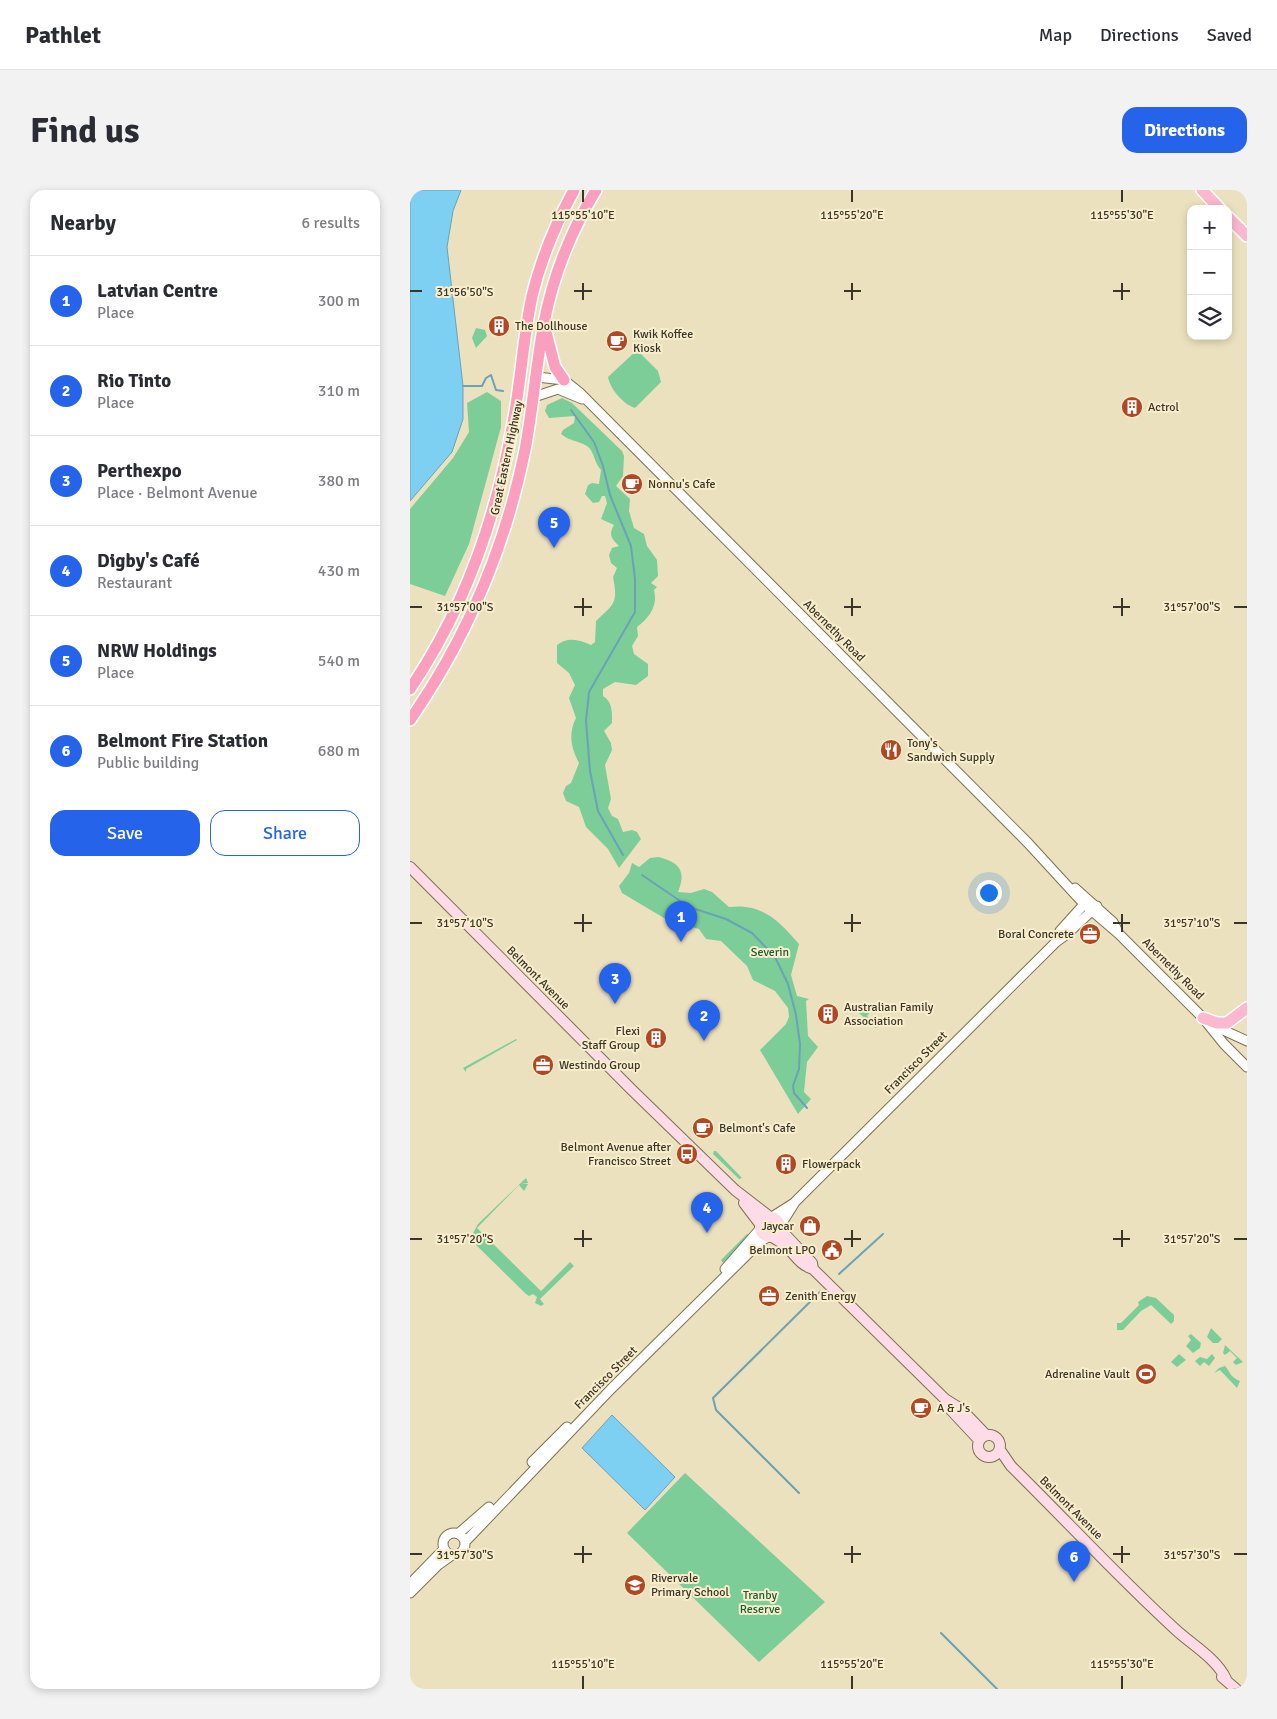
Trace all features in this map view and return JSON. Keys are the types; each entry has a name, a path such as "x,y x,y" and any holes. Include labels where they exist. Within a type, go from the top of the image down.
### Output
{"highway":[{"name":"Great Eastern Highway","path":"410,689 458,608 490,524 514,422 533,294 548,244 574,190"},
{"name":"Great Eastern Highway","path":"410,720 443,669 481,597 509,517 524,457 544,324 563,256 579,218 596,190"},
{"path":"544,324 555,367 564,380"},
{"path":"514,422 522,408 527,387 536,377"}],"main road":[{"path":"1202,190 1216,205"},
{"path":"1232,221 1247,236"},
{"name":"Belmont Avenue","path":"410,866 613,1071 735,1190 771,1217 778,1220 775,1232 760,1227 735,1190"},
{"path":"1206,1020 1227,1024 1247,1008"},
{"path":"760,1227 766,1218 771,1217"},
{"path":"775,1232 812,1263 813,1269 946,1400 950,1409 983,1438 998,1438 997,1454 985,1457 980,1453 978,1447 983,1438"},
{"name":"Belmont Avenue","path":"997,1454 1176,1630 1211,1660 1236,1689"}],"street":[{"path":"536,377 564,380"},
{"name":"Abernethy Road","path":"564,380 1086,902 1113,922 1119,934 1206,1020 1224,1044 1247,1067"},
{"name":"Abernethy Road","path":"534,397 558,389 585,400"},
{"name":"Francisco Street","path":"1056,942 1060,931 1086,902"},
{"name":"Francisco Street","path":"466,1541 611,1389 760,1242 775,1232 795,1202 1056,942 1094,909"},
{"name":"Abernethy Road","path":"1206,1020 1247,1041"},
{"name":"Francisco Street","path":"771,1217 795,1202"},
{"name":"Francisco Street","path":"459,1533 484,1512 729,1266 760,1227"},
{"path":"410,1584 444,1549 444,1538 448,1535 459,1533 466,1541 462,1553 452,1555 438,1565 410,1593"},
{"path":"444,1549 452,1555"}],"green space":[{"path":"476,328 485,330 487,336 476,348 472,338"},
{"path":"637,350 658,371 661,382 635,408 618,395 611,386 608,377"},
{"path":"487,392 501,401 501,427 469,544 445,596 410,584 410,509 453,458 469,432 467,403"},
{"path":"562,398 572,403 622,451 624,456 623,476 616,486 630,499 629,511 634,528 644,534 647,546 657,560 658,576 651,583 657,587 654,590 654,606 646,619 637,627 638,636 632,646 634,654 648,664 648,676 636,685 615,682 603,689 603,696 609,701 612,715 612,723 604,731 611,743 612,750 605,765 611,799 608,808 612,816 618,819 623,832 632,830 637,832 641,839 619,868 608,849 586,827 579,807 566,801 563,793 566,786 571,783 579,763 574,752 571,735 576,718 569,698 575,685 569,673 557,663 557,645 565,640 578,640 591,645 595,642 596,621 611,606 615,598 613,577 617,568 611,563 609,555 612,548 619,546 612,537 611,532 614,525 601,519 607,503 605,496 602,496 599,502 593,503 585,494 588,485 592,483 599,484 601,470 591,450 587,446 561,434 563,430 574,423 575,416 549,418 545,411 547,405"},
{"name":"Severin","path":"659,857 672,862 680,869 682,879 678,892 691,893 704,889 712,892 729,907 741,906 760,911 776,921 799,944 791,975 797,996 809,999 806,1001 808,1036 818,1047 807,1062 804,1092 811,1099 798,1114 760,1050 786,1024 789,1017 788,1008 775,991 753,980 747,966 721,941 706,939 699,929 669,921 622,893 619,886 629,873 632,863 639,867 650,858"},
{"path":"865,1008 871,1011 867,1016 875,1025 881,1022 876,1028 859,1013"},
{"path":"516,1039 466,1069 466,1072 463,1068"},
{"path":"714,1151 742,1178 739,1179 713,1154"},
{"path":"526,1178 528,1183 521,1184 528,1184 524,1191 519,1185 477,1228 541,1291 570,1262 574,1266 540,1299 544,1304 541,1306 535,1303 537,1297 533,1294 529,1296 526,1294 474,1243 471,1237 478,1224"},
{"path":"747,1234 751,1236 723,1263 721,1260"},
{"path":"1147,1296 1156,1298 1174,1315 1174,1321 1171,1324 1151,1305 1141,1311 1123,1330 1117,1330 1117,1323 1121,1323 1139,1305 1138,1302"},
{"path":"1211,1328 1222,1339 1218,1343 1213,1343 1207,1337"},
{"path":"1191,1334 1201,1343 1200,1348 1193,1353 1186,1346 1191,1340 1188,1336"},
{"path":"1225,1345 1243,1362 1236,1365 1233,1362 1237,1358 1230,1351 1225,1355 1223,1353"},
{"path":"1179,1354 1186,1360 1177,1367 1171,1362"},
{"path":"1212,1354 1215,1358 1209,1366 1204,1362 1200,1366 1195,1361 1200,1357 1207,1359"},
{"path":"1225,1366 1232,1376 1240,1381 1237,1388 1220,1370 1214,1373 1219,1368"},
{"name":"Tranby Reserve","path":"685,1473 825,1602 759,1662 627,1533"}],"water":[{"path":"410,190 461,190 453,211 447,247 463,386 463,419 452,452 410,501"},
{"path":"612,1415 675,1477 645,1510 582,1448"}],"waterway":[{"path":"463,386 482,386 486,378 491,375 496,390 503,391"},
{"path":"571,410 594,442 603,466 610,495 631,546 635,579 635,612 589,692 586,721 590,771 598,811 623,855"},
{"path":"642,875 689,907 726,919 752,933 775,957 788,984 796,1015 800,1044 799,1069 793,1086 794,1093 807,1108"},
{"path":"839,1274 883,1234"},
{"path":"799,1493 716,1410 713,1398 821,1291"},
{"path":"941,1633 997,1689"}],"place":[{"name":"The Dollhouse","path":"499,326"},
{"name":"Kwik Koffee Kiosk","path":"617,341"},
{"name":"Actrol","path":"1132,407"},
{"name":"Nonnu's Cafe","path":"632,484"},
{"name":"NRW Holdings","path":"554,548"},
{"name":"Tony's Sandwich Supply","path":"891,750"},
{"name":"Boral Concrete","path":"1090,934"},
{"name":"Latvian Centre","path":"681,942"},
{"name":"Perthexpo","path":"615,1004"},
{"name":"Australian Family Association","path":"828,1014"},
{"name":"Flexi Staff Group","path":"656,1038"},
{"name":"Rio Tinto","path":"704,1041"},
{"name":"Westindo Group","path":"543,1065"},
{"name":"Belmont's Cafe","path":"703,1128"},
{"name":"Belmont Avenue after Francisco Street","path":"687,1154"},
{"name":"Flowerpack","path":"786,1164"},
{"name":"Jaycar","path":"810,1226"},
{"name":"Digby's Café","path":"707,1233"},
{"name":"Belmont LPO","path":"832,1250"},
{"name":"Zenith Energy","path":"769,1296"},
{"name":"Adrenaline Vault","path":"1146,1374"},
{"name":"A & J's","path":"921,1408"},
{"name":"Belmont Fire Station","path":"1074,1582"},
{"name":"Rivervale Primary School","path":"635,1585"}]}
